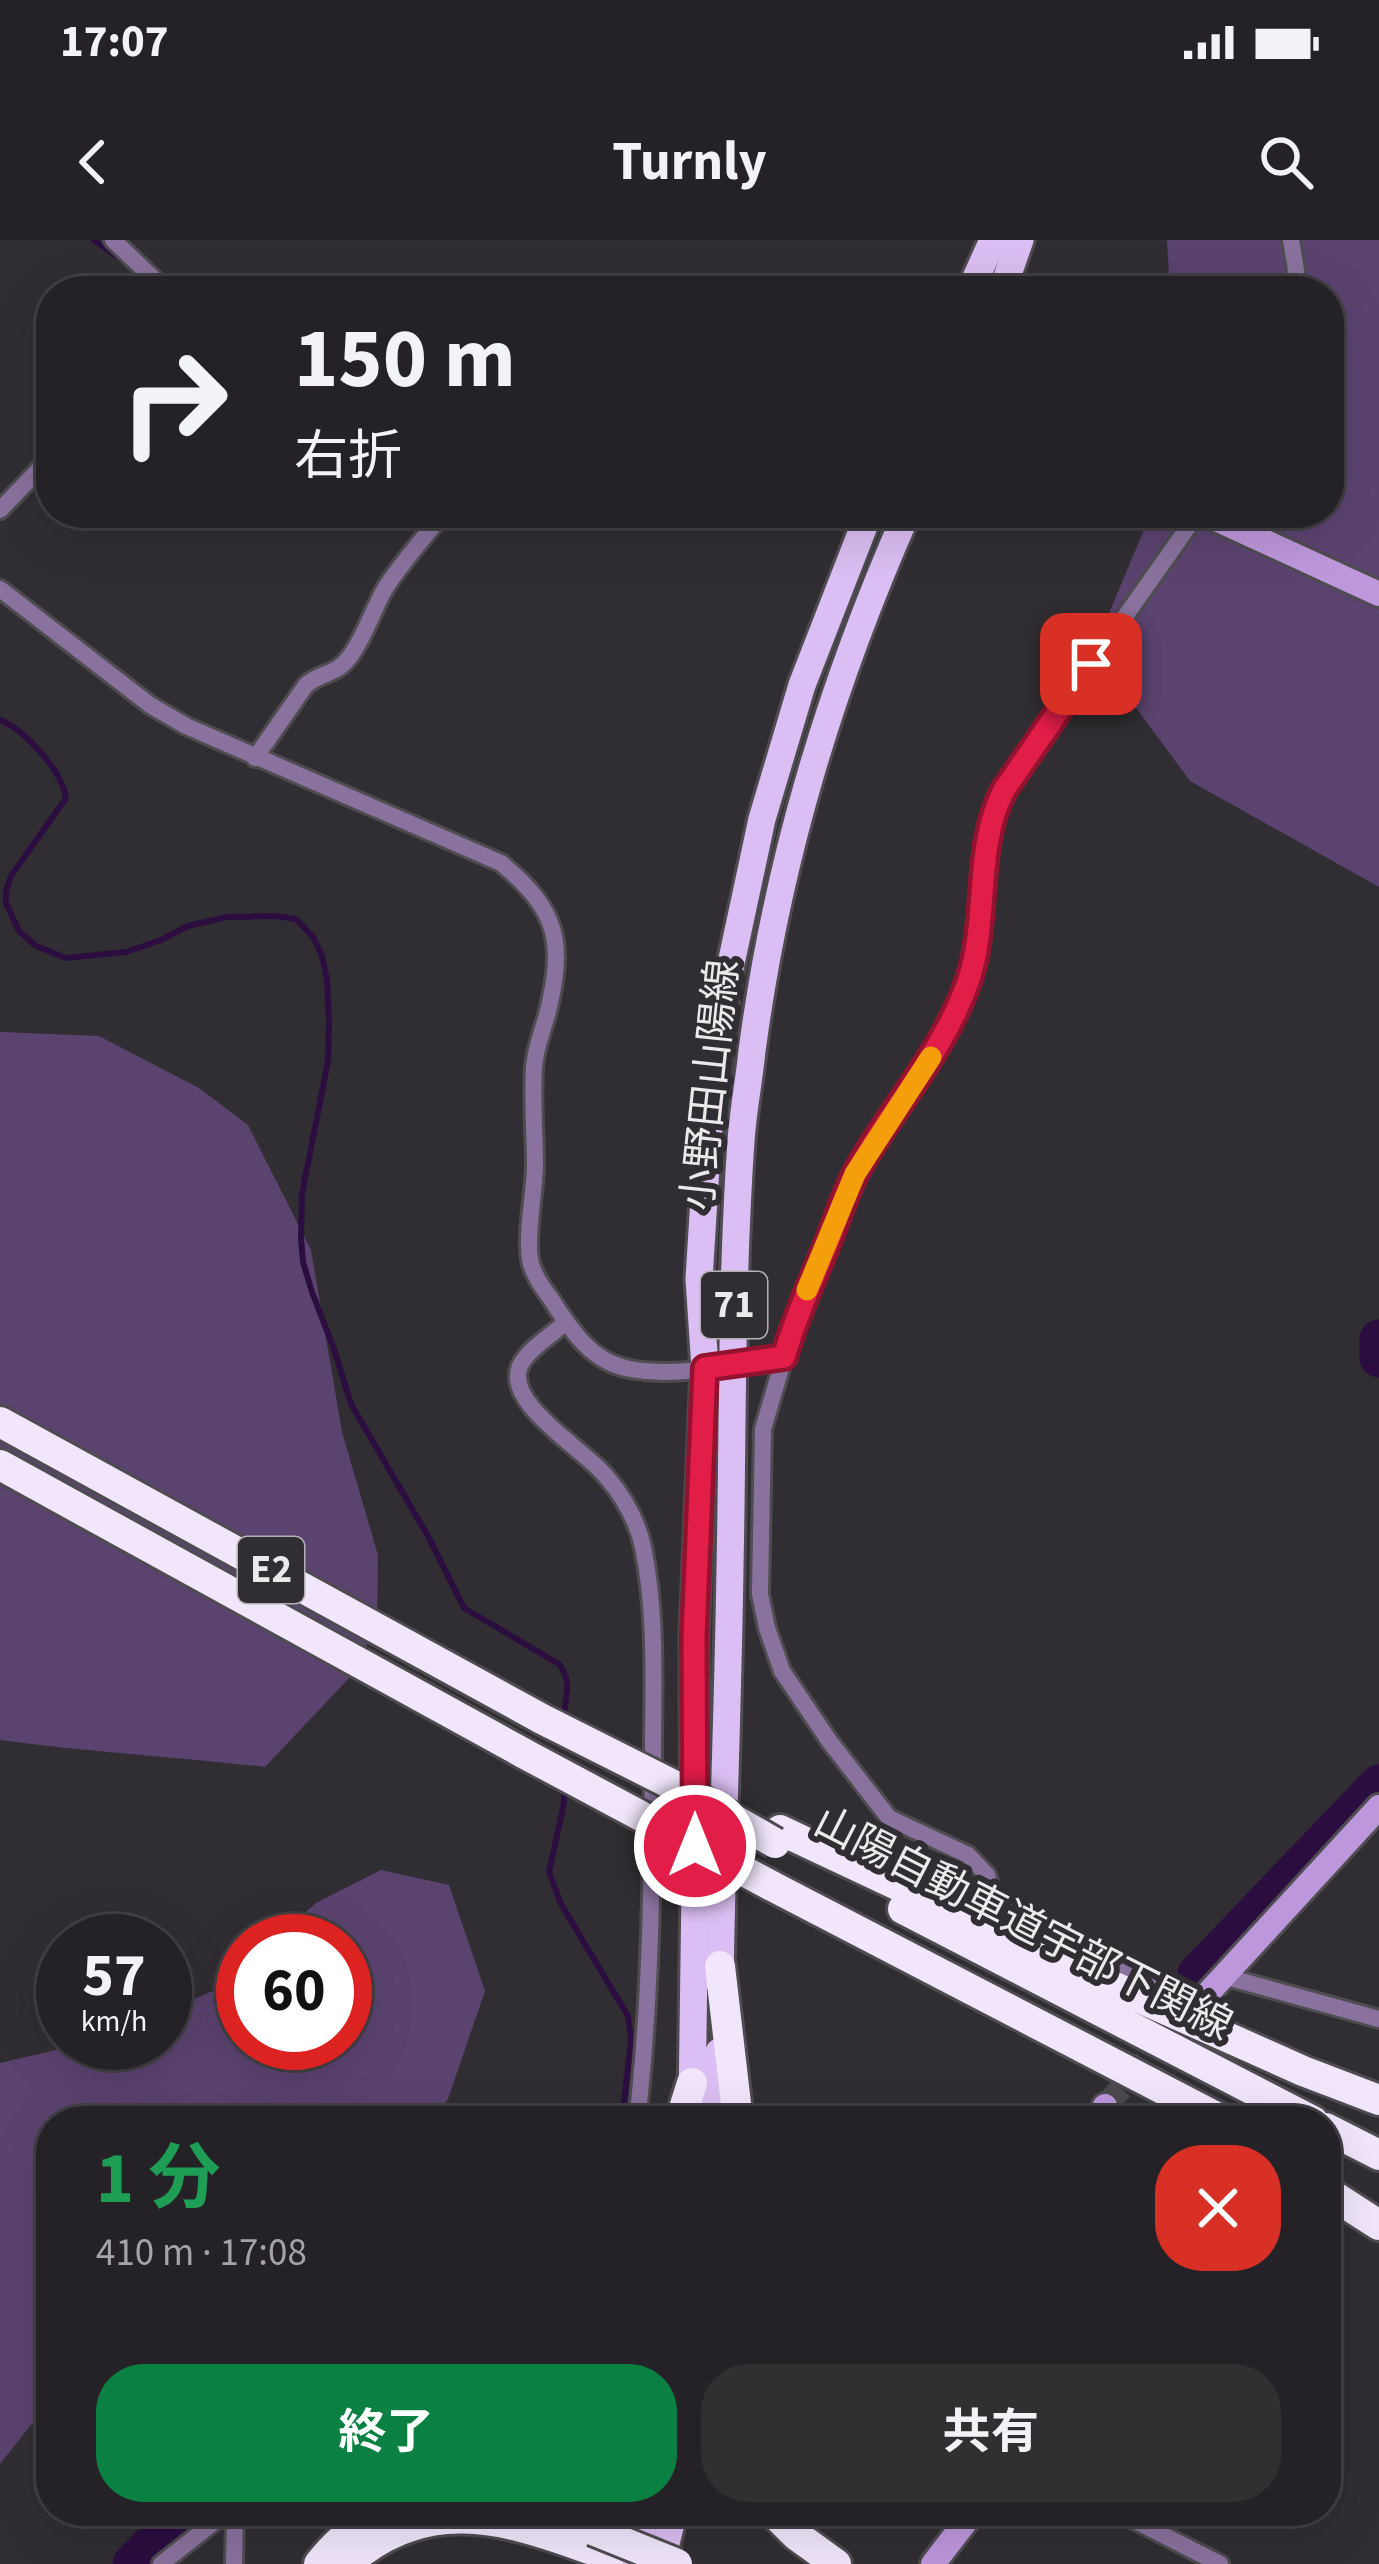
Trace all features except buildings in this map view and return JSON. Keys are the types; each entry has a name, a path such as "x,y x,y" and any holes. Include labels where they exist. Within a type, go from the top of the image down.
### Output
{"highway":[{"name":"E2","path":"0,1421 542,1719 777,1836"},
{"name":"山陽自動車道宇部下関線","path":"0,1465 525,1754 1194,2106"},
{"path":"777,1836 1303,2071 1379,2100"},
{"name":"山陽自動車道宇部下関線","path":"777,1836 1285,2106"},
{"path":"720,1966 736,2106"},
{"path":"685,2106 692,2083"},
{"path":"1174,2096 1190,2106"},
{"path":"1341,2136 1379,2155"},
{"path":"1341,2180 1379,2199"},
{"path":"1341,2201 1379,2225"},
{"path":"319,2564 358,2526"},
{"path":"347,2564 370,2544 408,2526"},
{"path":"518,2526 677,2564"},
{"path":"563,2526 629,2564"},
{"path":"787,2526 836,2564"}],"main road":[{"path":"977,276 993,240"},
{"path":"1007,276 1020,240"},
{"name":"小野田山陽線","path":"718,2106 730,1564 718,1366 699,1279 708,1135 726,987 762,819 802,685 863,528"},
{"name":"小野田山陽線","path":"691,2106 694,1636 759,1000 778,897 811,765 846,662 901,528"},
{"path":"629,2564 642,2526"},
{"path":"661,2564 670,2526"}],"street":[{"path":"113,240 152,276"},
{"path":"1291,240 1295,276"},
{"path":"0,511 36,473"},
{"path":"255,758 306,686 314,678 330,675 350,657 384,591 432,528"},
{"path":"1190,528 994,809 970,976 920,1076 855,1174 784,1357 763,1429 760,1594 782,1671 890,1818 968,1856 987,1874 995,1903 1199,2003 1379,1808"},
{"path":"1234,528 1379,593"},
{"path":"0,589 150,705 186,726 501,863 527,885 551,922 557,949 554,987 534,1063 530,1261 540,1282 580,1341 626,1369 718,1366 784,1357"},
{"path":"566,1322 523,1360 518,1388 526,1403 580,1450 620,1494 637,1527 648,1576 653,1666 652,1873 639,2106"},
{"path":"1223,1976 1379,2020"},
{"path":"161,2564 212,2526"},
{"path":"233,2526 234,2564"},
{"path":"933,2564 962,2526"},
{"path":"1145,2526 1220,2564"}],"shaded area":[{"path":"1167,240 1379,240 1379,887 1190,781 1114,678 1107,618 1145,528 1344,528 1344,276 1169,276"},
{"path":"0,1032 99,1036 199,1088 248,1125 311,1250 342,1432 378,1555 377,1625 351,1676 265,1767 0,1740"},
{"path":"381,1870 449,1885 485,1991 448,2099 443,2106 36,2106 36,2419 0,2464 0,2063 36,2055 36,2070 192,2070 192,2000 216,1990 216,2070 372,2070 372,1914 304,1914"}],"waterway":[{"path":"94,240 125,262"},
{"path":"135,271 138,276"},
{"path":"0,720 41,753 58,776 66,798 11,876 6,891 6,903 19,931 36,946 66,958 126,952 188,926 227,917 296,919 313,937 327,980 329,1021 328,1061 302,1194 303,1262 312,1292 351,1404 464,1608 559,1664 567,1685 564,1720"},
{"path":"1379,1339 1379,1358"},
{"path":"1197,1974 1379,1784"},
{"path":"564,1787 549,1872 561,1904 628,2016 631,2040 624,2106"},
{"path":"132,2564 172,2526"}],"tunnel":[{"path":"1105,2106 1196,2006"}],"slow traffic":[{"path":"807,1290 855,1174 931,1057"}],"route":[{"path":"695,1846 694,1636 705,1368 784,1357 855,1174 920,1076 970,976 994,809 1091,664"}]}
